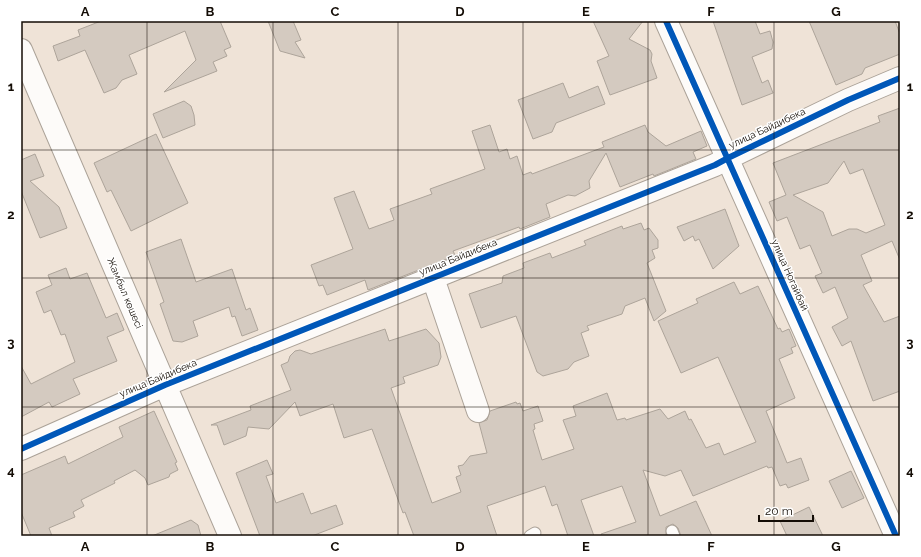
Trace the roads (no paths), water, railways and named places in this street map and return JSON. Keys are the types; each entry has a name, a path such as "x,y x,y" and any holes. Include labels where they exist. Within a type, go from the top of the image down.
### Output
{"street":[{"name":"улица Ногайбай","path":"666,21 896,536"},
{"name":"Жамбыл көшесі","path":"21,50 230,536"},
{"name":"улица Байдибека","path":"21,449 165,386 715,166 728,158 848,100 900,78"},
{"path":"433,278 478,411"}]}
